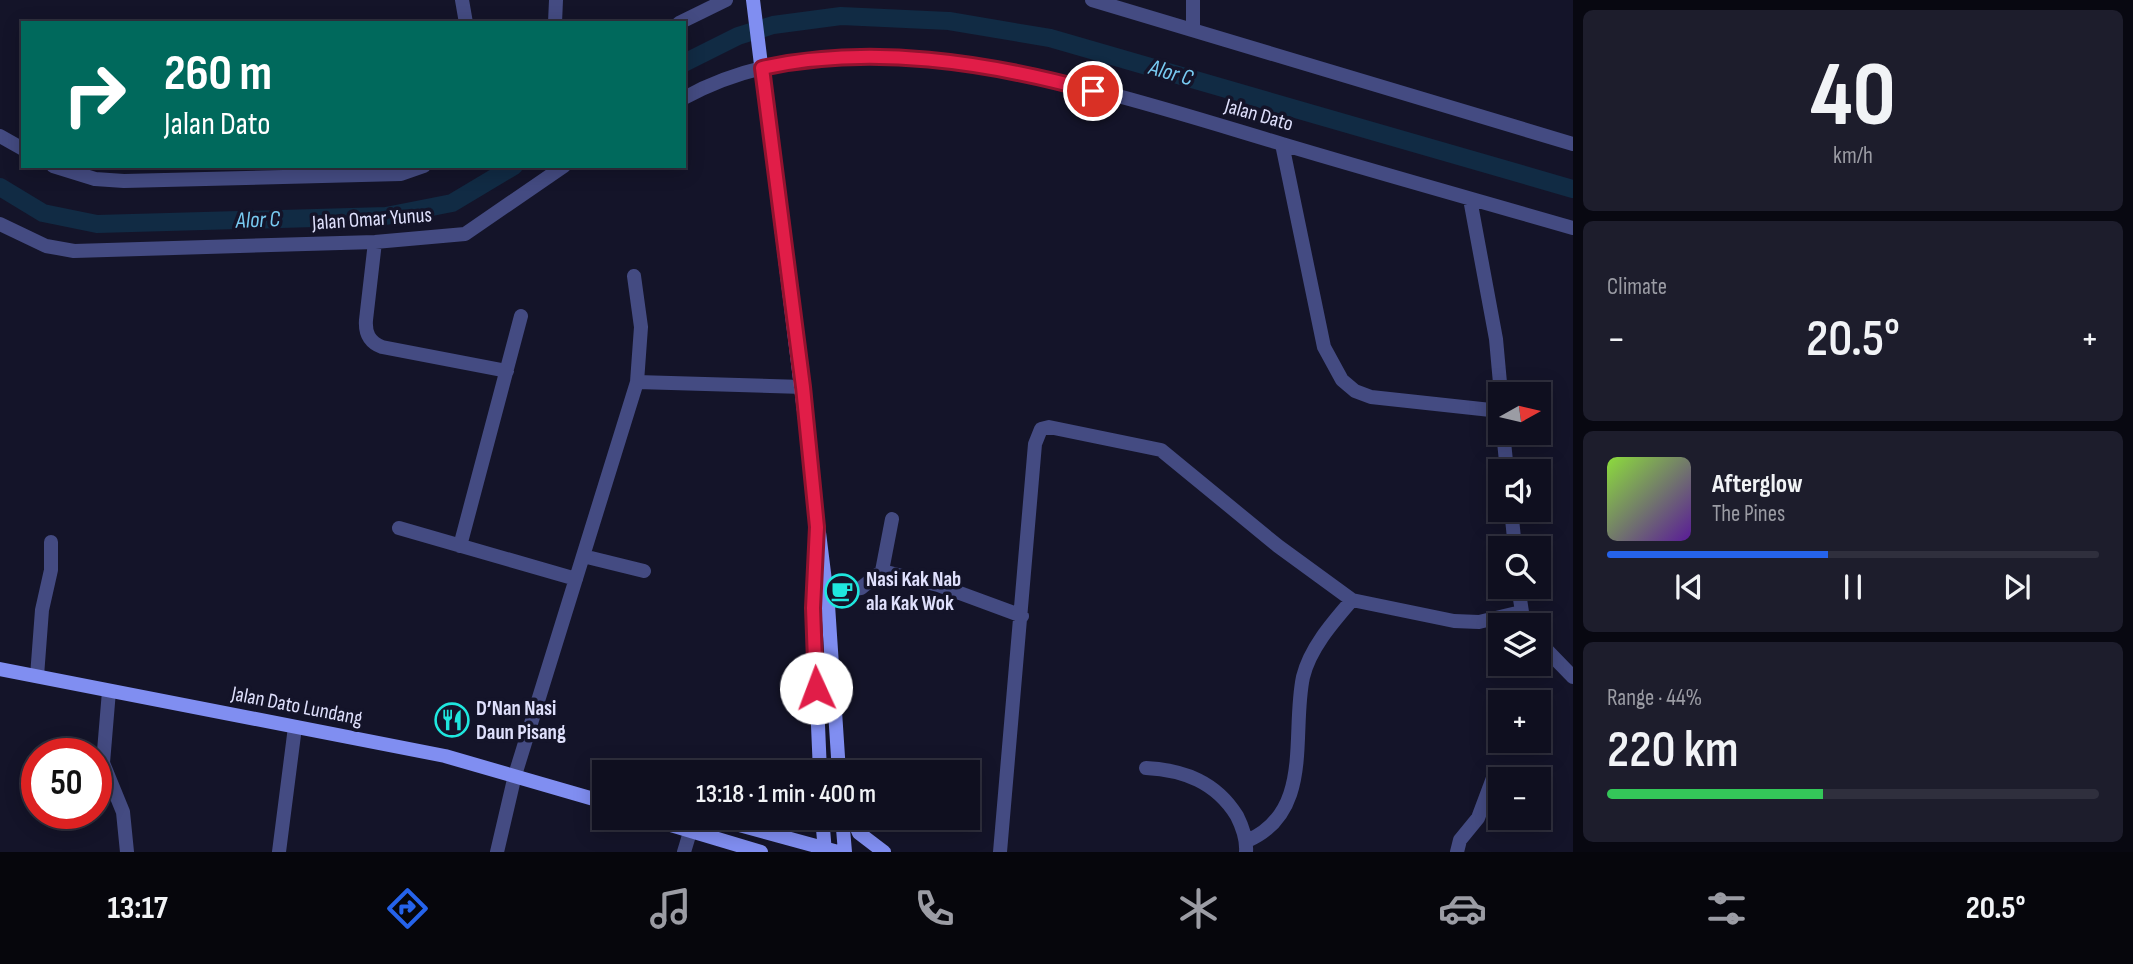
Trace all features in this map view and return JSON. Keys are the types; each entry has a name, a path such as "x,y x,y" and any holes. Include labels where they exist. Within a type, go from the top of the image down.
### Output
{"main road":[{"path":"754,5 803,387 826,593 838,760"},
{"path":"817,527 813,608 819,760"},
{"name":"Jalan Dato Lundang","path":"0,669 445,757 592,796"},
{"path":"684,830 761,852"},
{"path":"756,830 829,851 825,830"},
{"path":"843,830 845,852"},
{"path":"858,830 884,852"}],"street":[{"path":"462,0 466,21"},
{"path":"555,21 556,0"},
{"path":"683,21 726,0"},
{"path":"1092,0 1573,144"},
{"path":"1193,0 1193,30"},
{"name":"Jalan Dato","path":"762,68 859,56 949,63 1042,77 1573,228"},
{"path":"686,97 762,68"},
{"path":"0,136 21,148"},
{"path":"1282,144 1324,347 1342,380 1355,391 1371,397 1488,410"},
{"path":"60,168 95,179 124,181 401,174 418,168"},
{"name":"Jalan Omar Yunus","path":"0,224 46,246 74,251 375,242 465,234 561,168"},
{"path":"1470,199 1496,339 1500,382"},
{"path":"375,242 365,325 372,341 383,347 507,371"},
{"path":"498,852 515,775 637,382 641,327 634,276"},
{"path":"460,546 521,316"},
{"path":"637,382 803,387"},
{"path":"1000,852 1037,436 1041,429 1049,427 1161,450 1299,562 1352,600 1454,621 1488,621"},
{"path":"826,593 861,588 882,571 892,519"},
{"path":"399,528 576,579"},
{"path":"37,676 42,610 51,570 51,542"},
{"path":"583,556 644,571"},
{"path":"882,571 938,585 1022,616"},
{"path":"1146,768 1189,775 1211,785 1227,800 1246,846 1261,835 1276,821 1288,803 1298,762 1303,677 1312,652 1352,600"},
{"path":"1551,654 1573,677"},
{"path":"109,691 103,763 124,812 127,852"},
{"path":"279,852 295,727"},
{"path":"1457,852 1460,840 1478,818 1488,791"},
{"path":"684,852 690,832"}],"waterway":[{"name":"Alor C","path":"686,62 738,36 773,25 841,16 949,21 1050,38 1573,189"},
{"name":"Alor C","path":"0,187 43,213 97,224 386,216 452,203 511,168"}],"place":[{"name":"Nasi Kak Nab ala Kak Wok","path":"842,591"},
{"name":"D’Nan Nasi Daun Pisang","path":"452,720"}],"route":[{"path":"816,688 813,608 817,527 803,387 762,68 788,62 859,56 936,61 1042,77 1093,91"}]}
